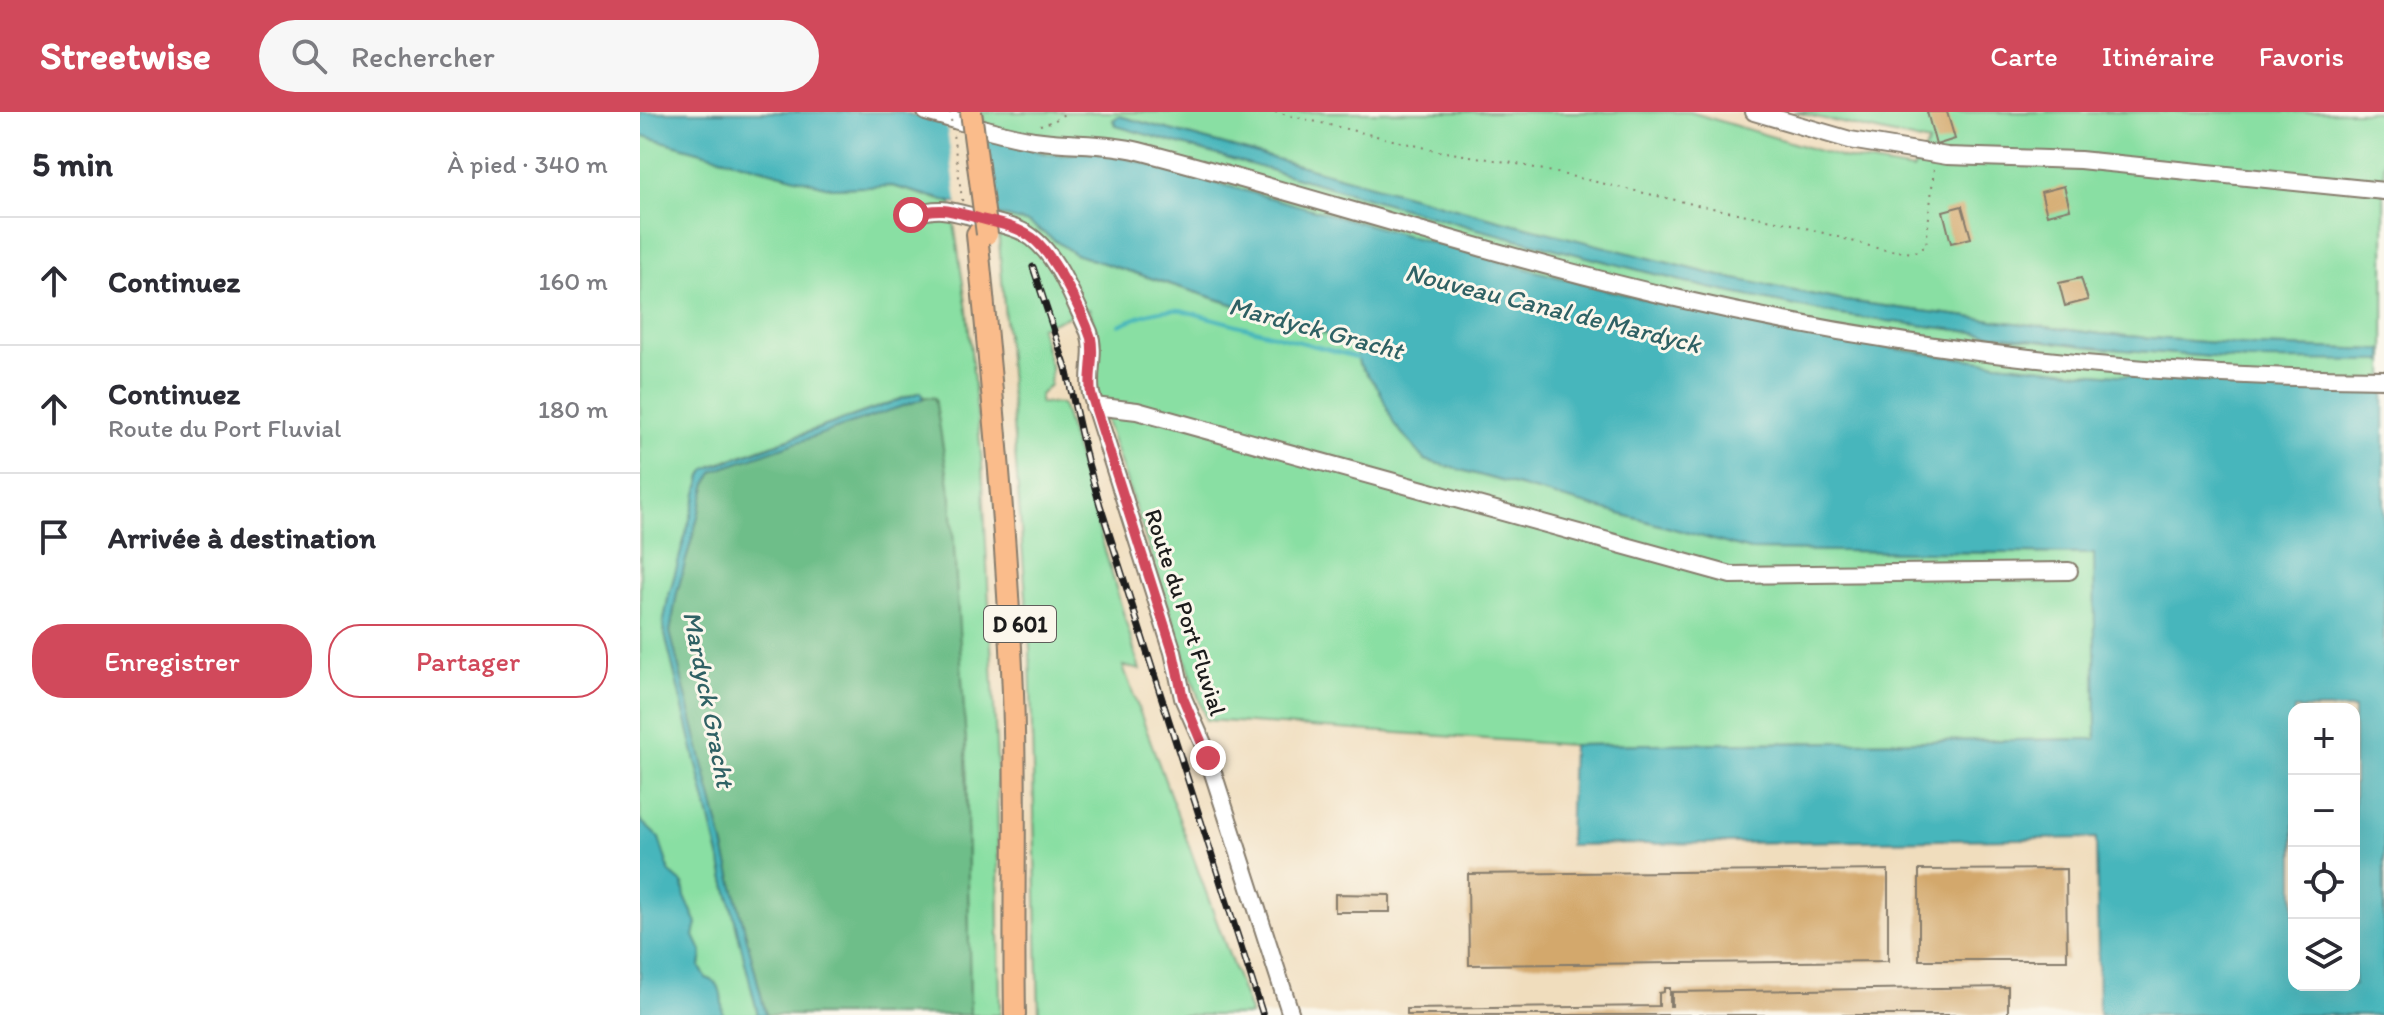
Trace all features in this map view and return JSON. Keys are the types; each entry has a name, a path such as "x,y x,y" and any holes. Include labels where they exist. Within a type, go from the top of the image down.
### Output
{"main road":[{"name":"D 601","path":"961,112 1006,428 1021,640 1029,1015"},
{"name":"D 601","path":"971,112 977,232 997,436 1010,629 1015,771 1015,1015"}],"street":[{"path":"926,112 1031,139 1129,149 1534,262 1679,299 1819,327 1914,344 2047,360 2241,375 2384,379"},
{"path":"1754,112 1850,140 1935,155 2080,160 2384,191"},
{"name":"Route du Port Fluvial","path":"911,215 949,210 1030,236 1045,249 1089,332 1093,345 1090,388 1094,406 1173,652 1183,698 1205,748 1291,1015"},
{"path":"1094,406 1137,411 1731,575 2069,571"}],"path":[{"path":"950,112 977,232"},
{"path":"1275,112 1439,151 1513,163 1792,224 1880,249 1913,253 1926,246 1935,155"}],"green space":[{"path":"981,112 1690,112 1843,158 1913,170 1929,143 1794,112 2384,112 2384,388 2245,384 2038,368 1832,339 1715,316 1599,288 1111,154 1055,155 989,138","holes":["1119,116 1498,220 1720,276 1845,301 2101,334 2255,346 2383,350 2383,360 2250,360 2100,348 1840,315 1709,288 1474,228 1116,126 1113,120"]},
{"path":"640,135 833,188 892,186 951,203 967,310 982,464 997,765 1000,1015 970,1015 966,744 935,398 923,397 920,392 712,466 703,473 663,626 758,1015 640,1015"},
{"path":"997,214 1029,223 1075,254 1357,344 1359,364 1379,389 1395,424 1425,460 1750,550 2095,554 2096,739 1572,745 1206,720 1097,393 1095,382 1100,342 1089,309 1040,327 1051,368 1050,385 1040,395 1040,403 1062,404 1140,670 1123,666 1251,1015 1039,1015 1030,648"},
{"path":"923,397 935,398 951,497 966,743 970,1015 766,1015 670,632 677,593 707,483 714,471"}],"water":[{"name":"Nouveau Canal de Mardyck","path":"640,112 902,112 1046,154 1089,151 1111,154 1541,273 1715,316 1832,339 2038,368 2245,384 2384,388 2384,1015 2099,1015 2096,838 1569,845 1572,745 2096,739 2094,554 1750,550 1425,460 1394,424 1379,389 1359,364 1356,343 1075,254 1029,223 892,186 833,188 640,135"},
{"path":"1119,116 1499,220 1720,276 1845,301 2101,334 2255,346 2383,350 2383,361 2250,360 2100,348 1840,315 1709,288 1474,228 1116,126 1113,120"},
{"path":"921,392 923,399 714,471 707,483 677,593 670,632 766,1015 758,1015 663,626 668,599 706,469"},
{"path":"640,820 659,838 670,873 683,884 685,897 697,923 694,936 702,953 700,967 706,978 719,987 723,1015 640,1015"}],"pier":[{"path":"946,122 980,132 992,217 958,208"}],"building":[{"path":"1927,112 1947,112 1955,139 1936,145"},
{"path":"2064,186 2070,209 2047,215 2041,192"},
{"path":"1962,206 1971,238 1951,243 1943,211"},
{"path":"2081,278 2088,300 2065,306 2059,283"},
{"path":"2066,869 2067,960 1919,960 1919,870"},
{"path":"1888,870 1888,961 1469,965 1468,874"},
{"path":"1335,894 1390,895 1390,912 1335,912"},
{"path":"2008,987 2008,1015 1407,1015 1407,1009 1659,1006 1659,993 1664,992 1664,988 1670,988 1672,1006 1672,992"}],"waterway":[{"name":"Mardyck Gracht","path":"1119,325 1157,311 1181,310 1363,359"}],"railway":[{"path":"1033,267 1066,368 1100,505 1263,1015"}],"route":[{"path":"911,215 943,209 1016,229 1045,249 1055,265 1091,338 1091,394 1150,576 1183,698 1208,758"}]}
